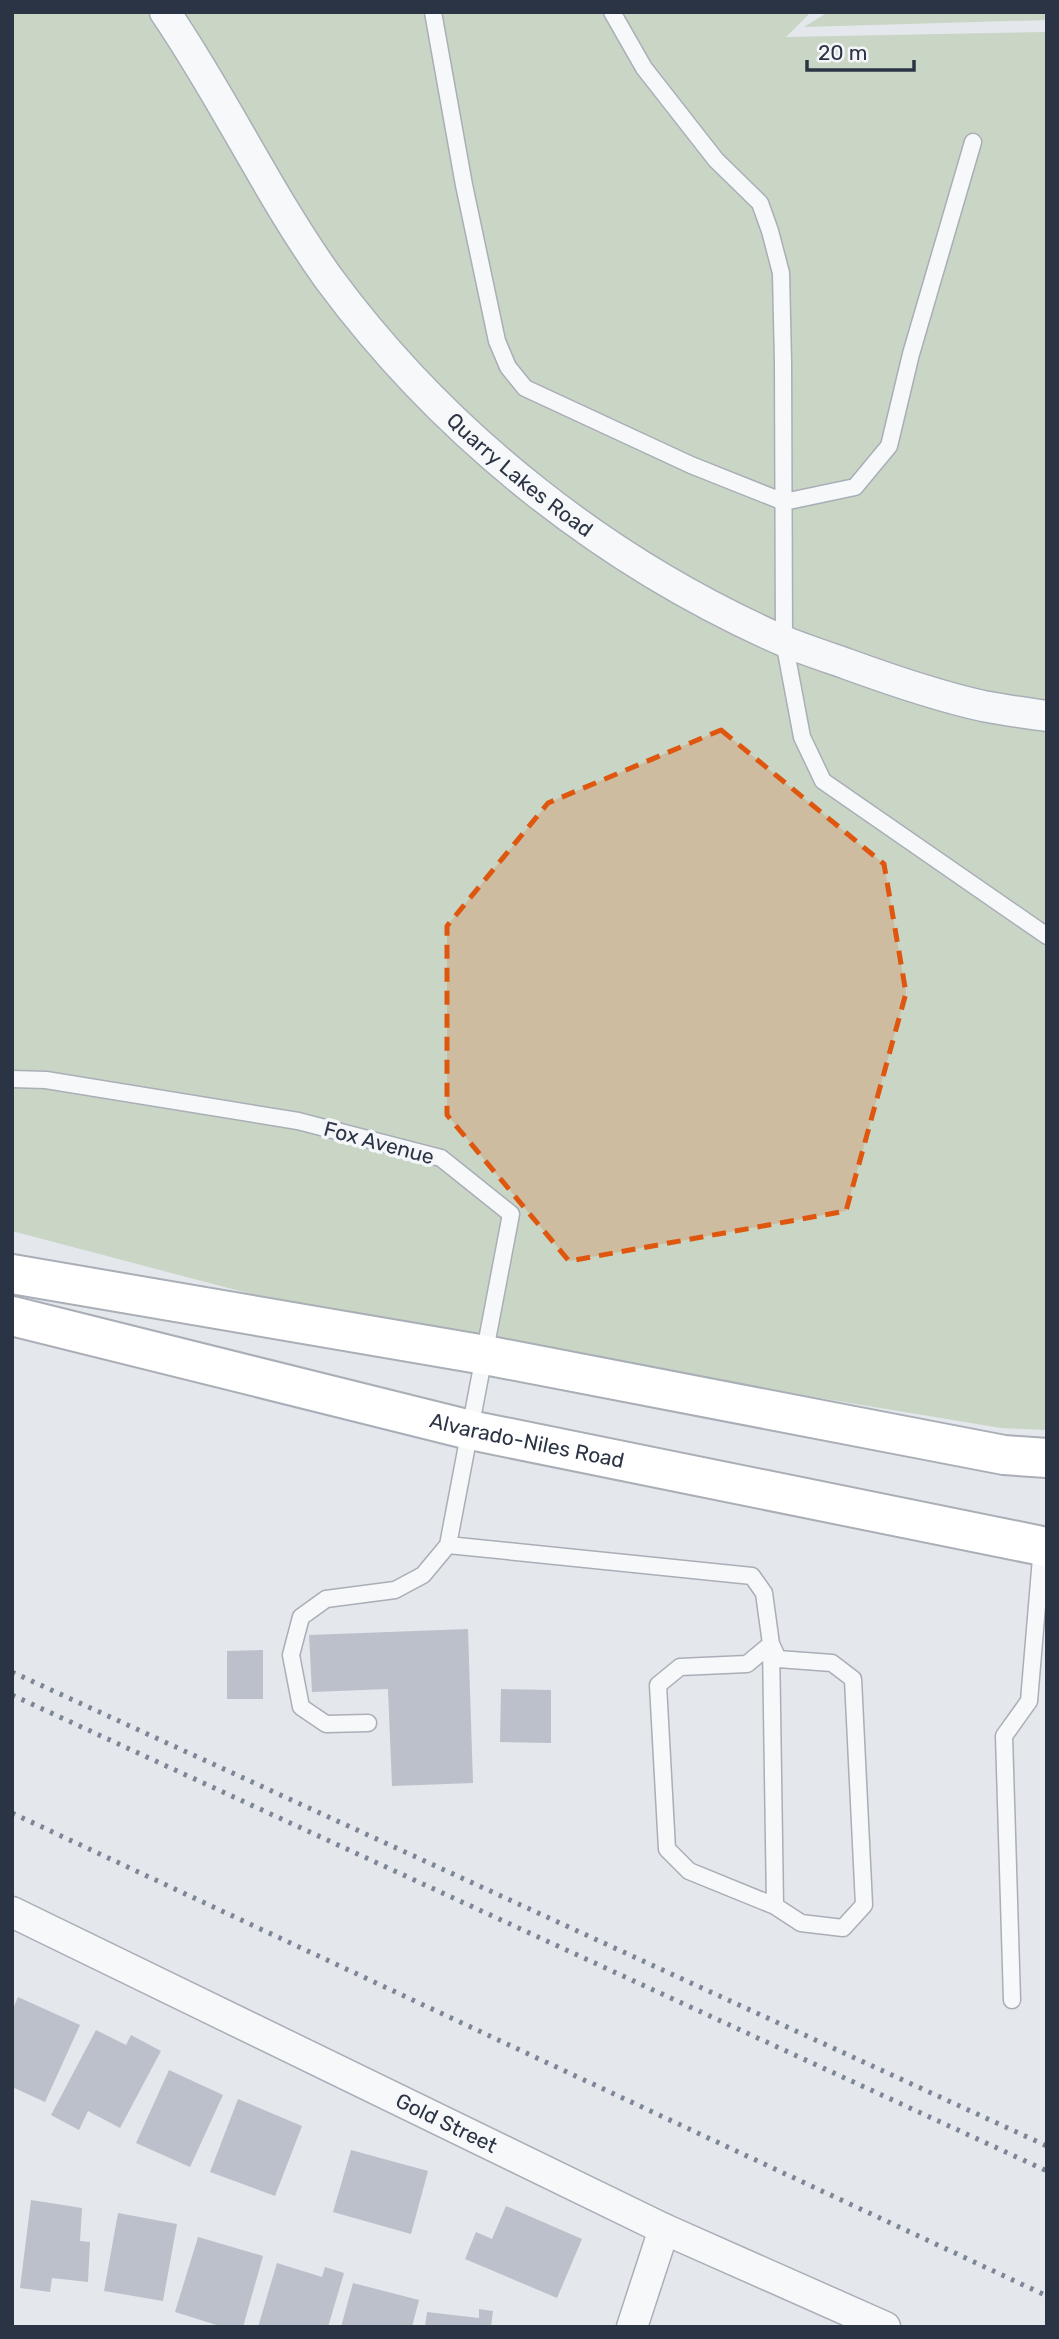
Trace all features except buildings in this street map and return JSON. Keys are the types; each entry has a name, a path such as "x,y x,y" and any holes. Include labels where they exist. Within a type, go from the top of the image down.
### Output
{"main road":[{"path":"12,1275 485,1355 1004,1455 1047,1458"},
{"name":"Alvarado-Niles Road","path":"12,1316 470,1430 1044,1547"}],"street":[{"name":"Quarry Lakes Road","path":"165,12 209,80 286,215 330,279 379,341 432,398 499,461 551,503 626,556 706,603 784,641 883,677 944,695 980,705 1047,716"},
{"name":"Gold Street","path":"12,1912 664,2229 885,2327"},
{"path":"632,2327 664,2229"}],"lane":[{"path":"433,12 464,185 497,341 508,367 525,387 691,465 784,502 855,487 890,446 911,355 973,142"},
{"path":"612,12 644,68 716,160 760,202 770,231 781,273 784,641 802,737 823,780 1047,936"},
{"name":"Fox Avenue","path":"12,1079 46,1080 298,1121 441,1158 511,1214 448,1545"},
{"path":"368,1723 326,1724 301,1707 291,1655 301,1617 326,1599 395,1590 423,1574 448,1545 752,1576 764,1593 771,1644 775,1906"},
{"path":"1012,2000 1004,1736 1029,1701 1044,1547"},
{"path":"771,1644 778,1660 832,1663 853,1679 864,1905 844,1928 801,1923 775,1906 689,1871 667,1849 658,1685 680,1667 747,1664 771,1644"}],"highlighted area":[{"path":"721,730 884,864 906,993 846,1211 569,1261 447,1115 447,926 548,803"}],"green space":[{"path":"12,12 811,12 786,37 1047,32 1047,1430 1001,1428 759,1388 285,1303 12,1231"},
{"path":"828,12 1047,12 1047,20 804,27"}],"railway":[{"path":"12,1672 1047,2146"},
{"path":"12,1695 1047,2171"},
{"path":"12,1813 1047,2296"}]}
